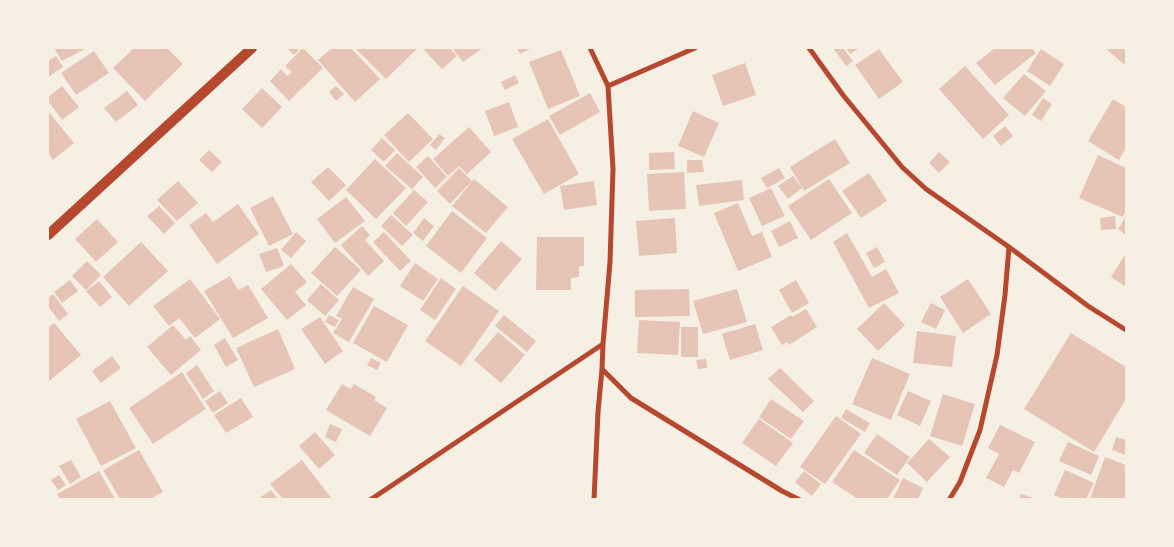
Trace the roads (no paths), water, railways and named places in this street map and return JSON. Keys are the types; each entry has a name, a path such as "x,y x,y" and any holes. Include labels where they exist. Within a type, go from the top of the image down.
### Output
{"main road":[{"path":"48,235 252,48"}],"street":[{"path":"590,48 608,86 613,169 610,262 598,412 594,500"},
{"path":"608,86 695,48"},
{"path":"809,48 842,95 902,167 926,189 1009,247 1088,306 1126,330"},
{"path":"949,500 960,482 980,430 997,355 1009,247"},
{"path":"370,500 603,344"},
{"path":"602,369 631,398 782,491 800,500"}]}
